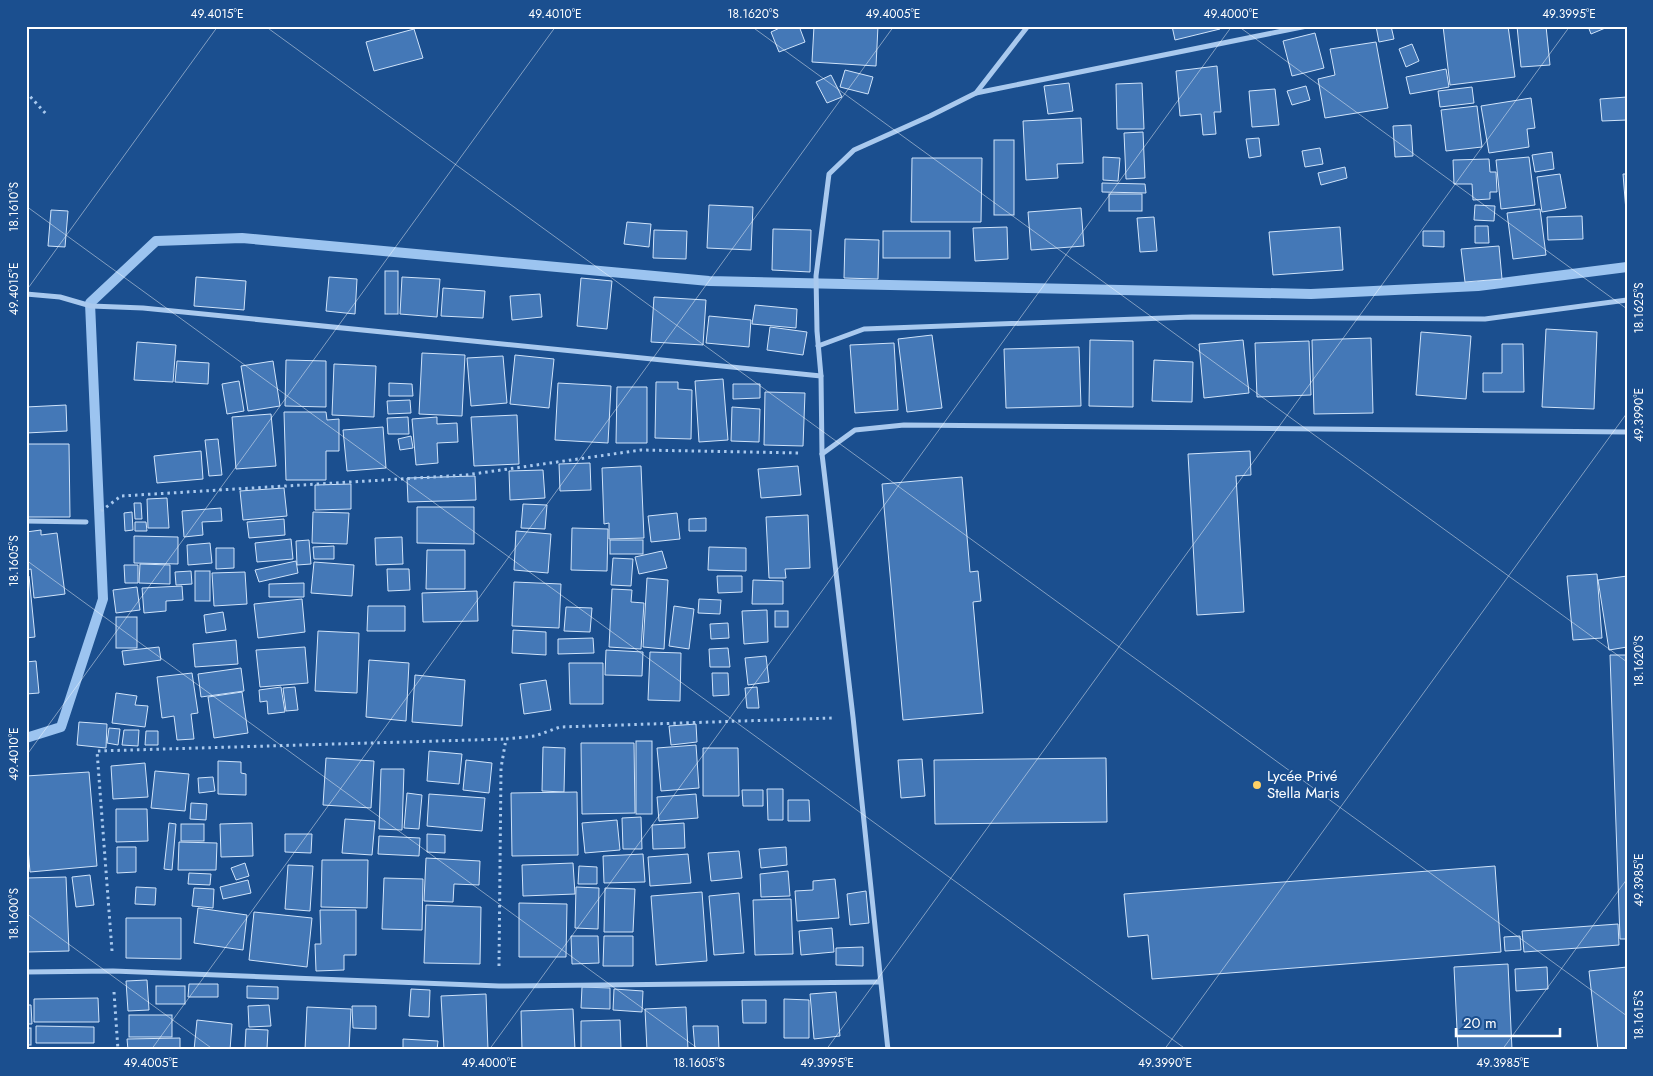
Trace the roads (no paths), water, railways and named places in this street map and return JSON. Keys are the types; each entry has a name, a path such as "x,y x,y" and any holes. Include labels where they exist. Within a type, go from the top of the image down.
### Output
{"street":[{"path":"976,93 1028,26"},
{"path":"888,1050 853,717 822,454 821,376 817,331 816,276 829,174 854,150 976,93 1306,26"},
{"path":"26,294 60,297 91,306 143,308 821,376"},
{"path":"818,346 864,329 1192,317 1485,319 1627,300"},
{"path":"822,454 855,430 904,425 1627,432"},
{"path":"26,521 86,522"},
{"path":"26,972 113,971 499,986 880,982"}],"waterway":[{"path":"26,738 61,727 103,599 90,303 156,241 242,238 709,281 1311,294 1478,286 1627,267"}],"place":[{"name":"Lycée Privé Stella Maris","path":"1257,785"}]}
